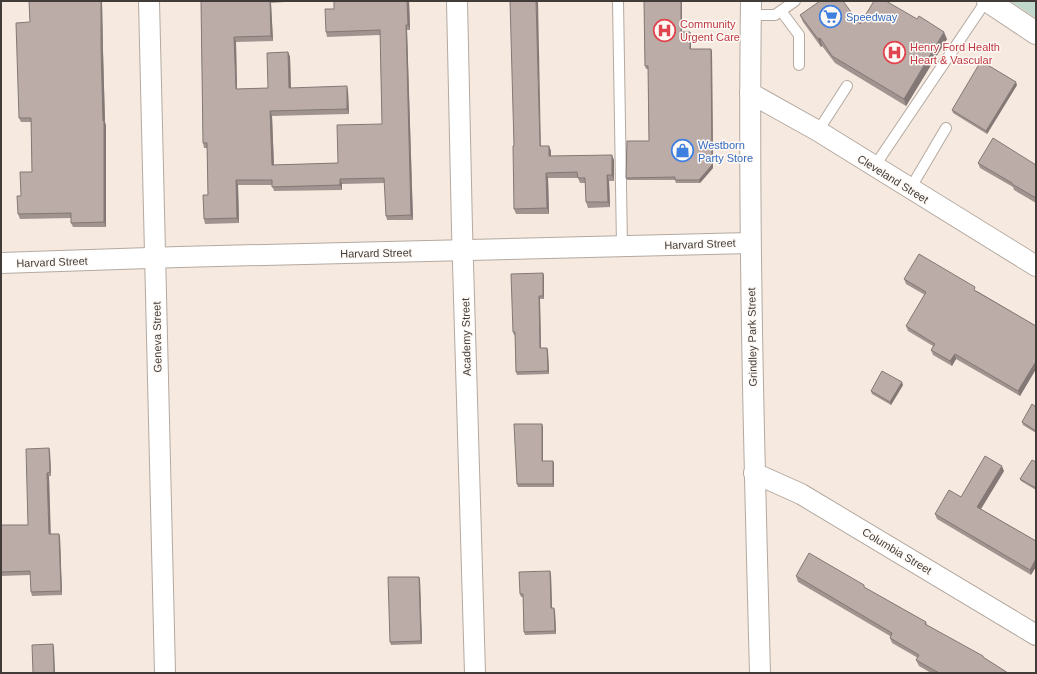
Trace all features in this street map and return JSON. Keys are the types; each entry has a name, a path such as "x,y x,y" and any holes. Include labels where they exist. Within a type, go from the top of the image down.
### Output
{"main road":[{"path":"987,1 1036,33"}],"street":[{"name":"Geneva Street","path":"149,1 165,673"},
{"name":"Academy Street","path":"457,1 475,673"},
{"name":"Grindley Park Street","path":"750,8 750,243 754,473 760,673"},
{"name":"Cleveland Street","path":"750,93 818,132 1036,266"},
{"name":"Harvard Street","path":"1,263 179,257 750,243"},
{"name":"Columbia Street","path":"754,473 801,494 1036,635"}],"lane":[{"path":"618,1 622,246"},
{"path":"750,8 775,15 795,1"},
{"path":"874,167 987,1"},
{"path":"781,12 799,35 799,65"},
{"path":"818,132 847,86"},
{"path":"910,189 946,128"}],"green space":[{"path":"1010,1 1036,1 1036,18"}],"building":[{"path":"29,1 101,1 104,121 104,222 71,223 71,213 18,214 17,196 21,196 20,172 32,172 31,118 19,118 16,23 30,22"},
{"path":"201,1 270,1 271,36 234,37 236,89 268,88 267,53 288,52 289,88 347,86 347,109 270,111 272,165 338,163 337,125 382,124 380,30 326,32 325,9 334,9 334,1 407,1 408,25 406,25 411,215 386,216 384,178 340,179 340,185 272,187 272,180 236,180 237,218 204,219 203,195 208,195 207,143 203,143"},
{"path":"510,1 536,1 540,146 549,146 549,156 612,155 612,175 607,175 608,202 586,202 585,178 578,178 577,172 546,173 547,208 514,209 514,146"},
{"path":"644,1 681,1 681,32 690,32 690,49 711,49 712,165 699,180 675,180 675,177 626,178 627,141 649,141 648,66 645,66"},
{"name":"Henry Ford Health Heart & Vascular","path":"820,1 843,1 860,24 874,1 886,1 917,19 919,16 944,32 904,99 832,56 820,38 818,39 800,15"},
{"path":"981,61 1016,82 986,131 952,110"},
{"path":"993,138 1036,165 1036,198 978,163"},
{"path":"919,254 975,287 974,290 1036,326 1036,363 1018,391 955,354 950,361 931,350 935,344 906,326 926,292 904,279"},
{"path":"543,273 543,296 539,296 540,348 547,348 548,371 516,372 511,274"},
{"path":"882,371 902,382 890,402 871,391"},
{"path":"1032,404 1036,407 1036,431 1022,422"},
{"path":"514,424 542,424 542,461 553,461 553,484 517,484"},
{"path":"49,448 50,472 47,473 49,534 59,534 61,591 31,592 30,571 1,572 1,525 28,525 26,449"},
{"path":"985,456 1002,466 977,507 1036,541 1036,559 1030,570 935,514 949,490 961,497"},
{"path":"1032,460 1036,462 1036,488 1020,479"},
{"path":"809,553 864,585 864,587 926,622 925,624 983,656 1008,673 939,673 916,660 919,655 890,638 892,633 796,576"},
{"path":"550,571 551,608 554,608 555,631 524,632 523,594 520,594 519,572"},
{"path":"388,577 419,577 421,641 390,642"},
{"path":"53,644 54,673 33,673 32,645"}],"place":[{"name":"Speedway","path":"831,17"},
{"name":"Community Urgent Care","path":"664,30"},
{"name":"Henry Ford Health Heart & Vascular","path":"894,53"},
{"name":"Westborn Party Store","path":"683,151"}]}
